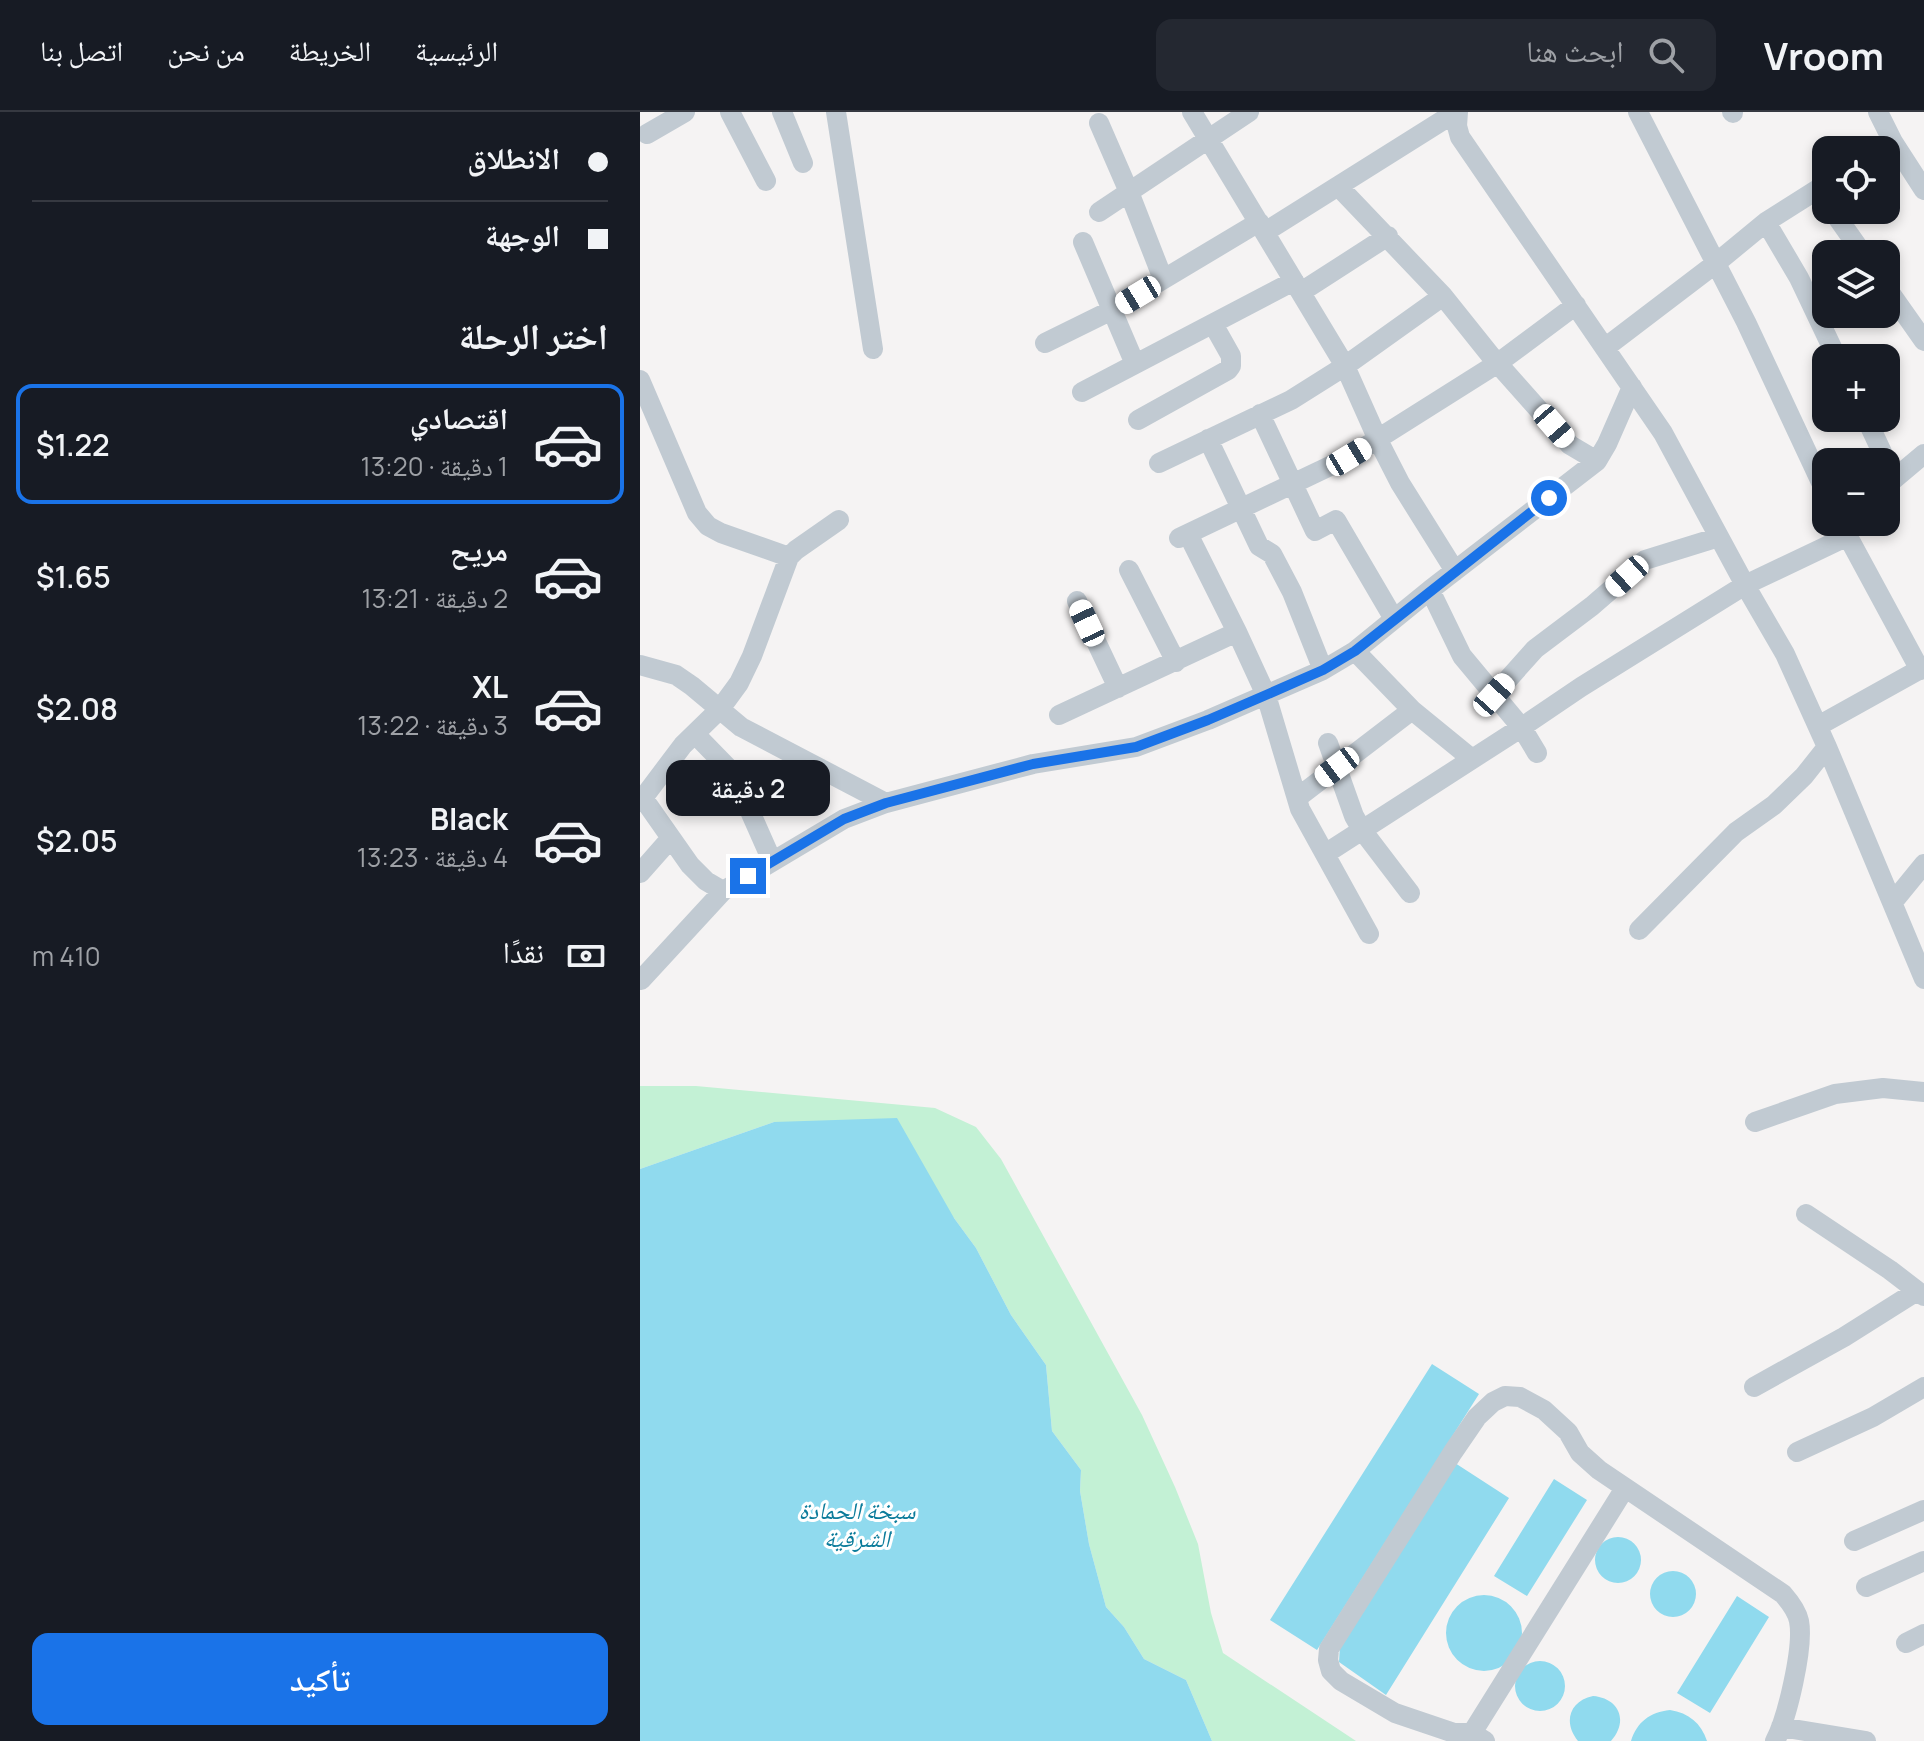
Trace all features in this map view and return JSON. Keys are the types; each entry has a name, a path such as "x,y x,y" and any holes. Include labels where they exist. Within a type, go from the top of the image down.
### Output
{"street":[{"path":"647,134 685,112"},
{"path":"730,112 766,181"},
{"path":"782,112 803,163"},
{"path":"836,112 873,349"},
{"path":"1192,112 1345,366 1400,483 1455,571"},
{"path":"1099,212 1249,112"},
{"path":"1045,343 1112,310 1163,279 1338,186 1457,112"},
{"path":"1457,112 1460,137 1663,433 1785,654 1922,968"},
{"path":"1638,112 1746,322 1812,463"},
{"path":"1878,112 1884,136"},
{"path":"1099,123 1163,279"},
{"path":"1900,161 1924,190"},
{"path":"1338,186 1443,296 1570,445 1597,461"},
{"path":"1606,347 1766,222 1812,197"},
{"path":"1766,222 1799,278 1830,344"},
{"path":"1082,392 1213,324 1298,286 1388,236"},
{"path":"1083,242 1135,364"},
{"path":"1159,463 1291,400 1345,366 1443,296"},
{"path":"1369,934 1300,809 1266,695 1237,632 1184,536 1378,440 1498,363 1576,305"},
{"path":"1900,307 1924,341"},
{"path":"1138,420 1228,370 1231,356 1213,324"},
{"path":"640,380 697,513 708,526 721,533 789,557"},
{"path":"641,980 723,891 844,819 886,803 1033,764 1136,747 1266,695 1323,670 1355,651 1597,461 1632,387"},
{"path":"1260,414 1315,531 1336,520 1394,619"},
{"path":"1208,439 1259,546 1272,554 1292,592 1323,670"},
{"path":"1900,474 1924,454"},
{"path":"723,891 706,881 690,865 642,800 683,745 720,709 739,683 789,557 839,520"},
{"path":"1325,854 1581,687 1829,536"},
{"path":"1818,726 1922,668 1850,536"},
{"path":"1494,695 1535,649 1592,606 1645,560 1719,537"},
{"path":"1129,570 1176,662"},
{"path":"1430,590 1462,656 1522,728 1537,753"},
{"path":"1077,601 1118,688"},
{"path":"1059,715 1237,632"},
{"path":"1355,651 1412,710 1472,759"},
{"path":"640,665 676,675 741,727 886,803"},
{"path":"1297,798 1412,710"},
{"path":"695,734 733,773 772,861"},
{"path":"1328,743 1354,816 1410,893"},
{"path":"1639,930 1736,832 1774,805 1804,776 1827,747"},
{"path":"640,873 671,838"},
{"path":"1893,902 1924,864"},
{"path":"1755,1122 1835,1094 1883,1088 1924,1092"},
{"path":"1754,1387 1920,1293 1806,1214"},
{"path":"1797,1452 1873,1417 1924,1387"},
{"path":"1625,1488 1478,1737 1454,1733 1395,1713 1341,1681 1331,1671 1329,1649 1477,1417 1505,1396 1520,1397 1544,1410 1568,1432 1580,1453 1599,1470 1783,1594 1792,1605 1799,1620 1799,1646 1788,1708 1778,1734 1866,1741"},
{"path":"1854,1541 1924,1510"},
{"path":"1866,1587 1924,1561"}],"green space":[{"path":"640,1086 696,1086 935,1108 976,1127 1001,1159 1142,1415 1198,1544 1211,1613 1223,1653 1356,1741 1212,1741 1186,1680 1144,1659 1124,1627 1106,1607 1089,1544 1080,1491 1081,1470 1052,1431 1046,1365 1011,1315 976,1248 954,1218 774,1122 640,1169"}],"water":[{"name":"سبخة الحمادة الشرقية","path":"897,1118 954,1218 976,1248 1011,1315 1046,1365 1052,1431 1081,1470 1080,1491 1089,1544 1106,1607 1124,1627 1144,1659 1186,1680 1212,1741 640,1741 640,1169 774,1122"},
{"path":"1432,1364 1479,1394 1317,1650 1270,1620"},
{"path":"1455,1463 1509,1498 1386,1695 1339,1662 1340,1646"},
{"path":"1554,1479 1587,1500 1527,1596 1494,1576"},
{"path":"1618,1537 1634,1544 1641,1560 1634,1576 1618,1583 1602,1576 1595,1560 1602,1544"},
{"path":"1673,1571 1682,1572 1689,1578 1695,1585 1695,1603 1689,1610 1682,1616 1673,1617 1664,1616 1657,1610 1651,1603 1650,1594 1651,1585 1657,1578 1664,1572"},
{"path":"1484,1595 1499,1598 1511,1606 1519,1618 1522,1633 1519,1648 1511,1660 1499,1668 1484,1671 1469,1668 1457,1660 1449,1648 1446,1633 1449,1618 1457,1606 1469,1598"},
{"path":"1737,1596 1769,1617 1710,1713 1677,1693"},
{"path":"1530,1662 1550,1662 1564,1676 1564,1696 1550,1710 1530,1710 1516,1696 1516,1676"},
{"path":"1593,1696 1609,1701 1618,1712 1619,1726 1611,1741 1578,1741 1573,1734 1570,1720 1574,1708"},
{"path":"1670,1710 1693,1720 1707,1741 1631,1741 1645,1719"}],"route":[{"path":"748,876 844,819 886,803 1033,764 1136,747 1208,720 1323,670 1355,651 1549,498"}]}
